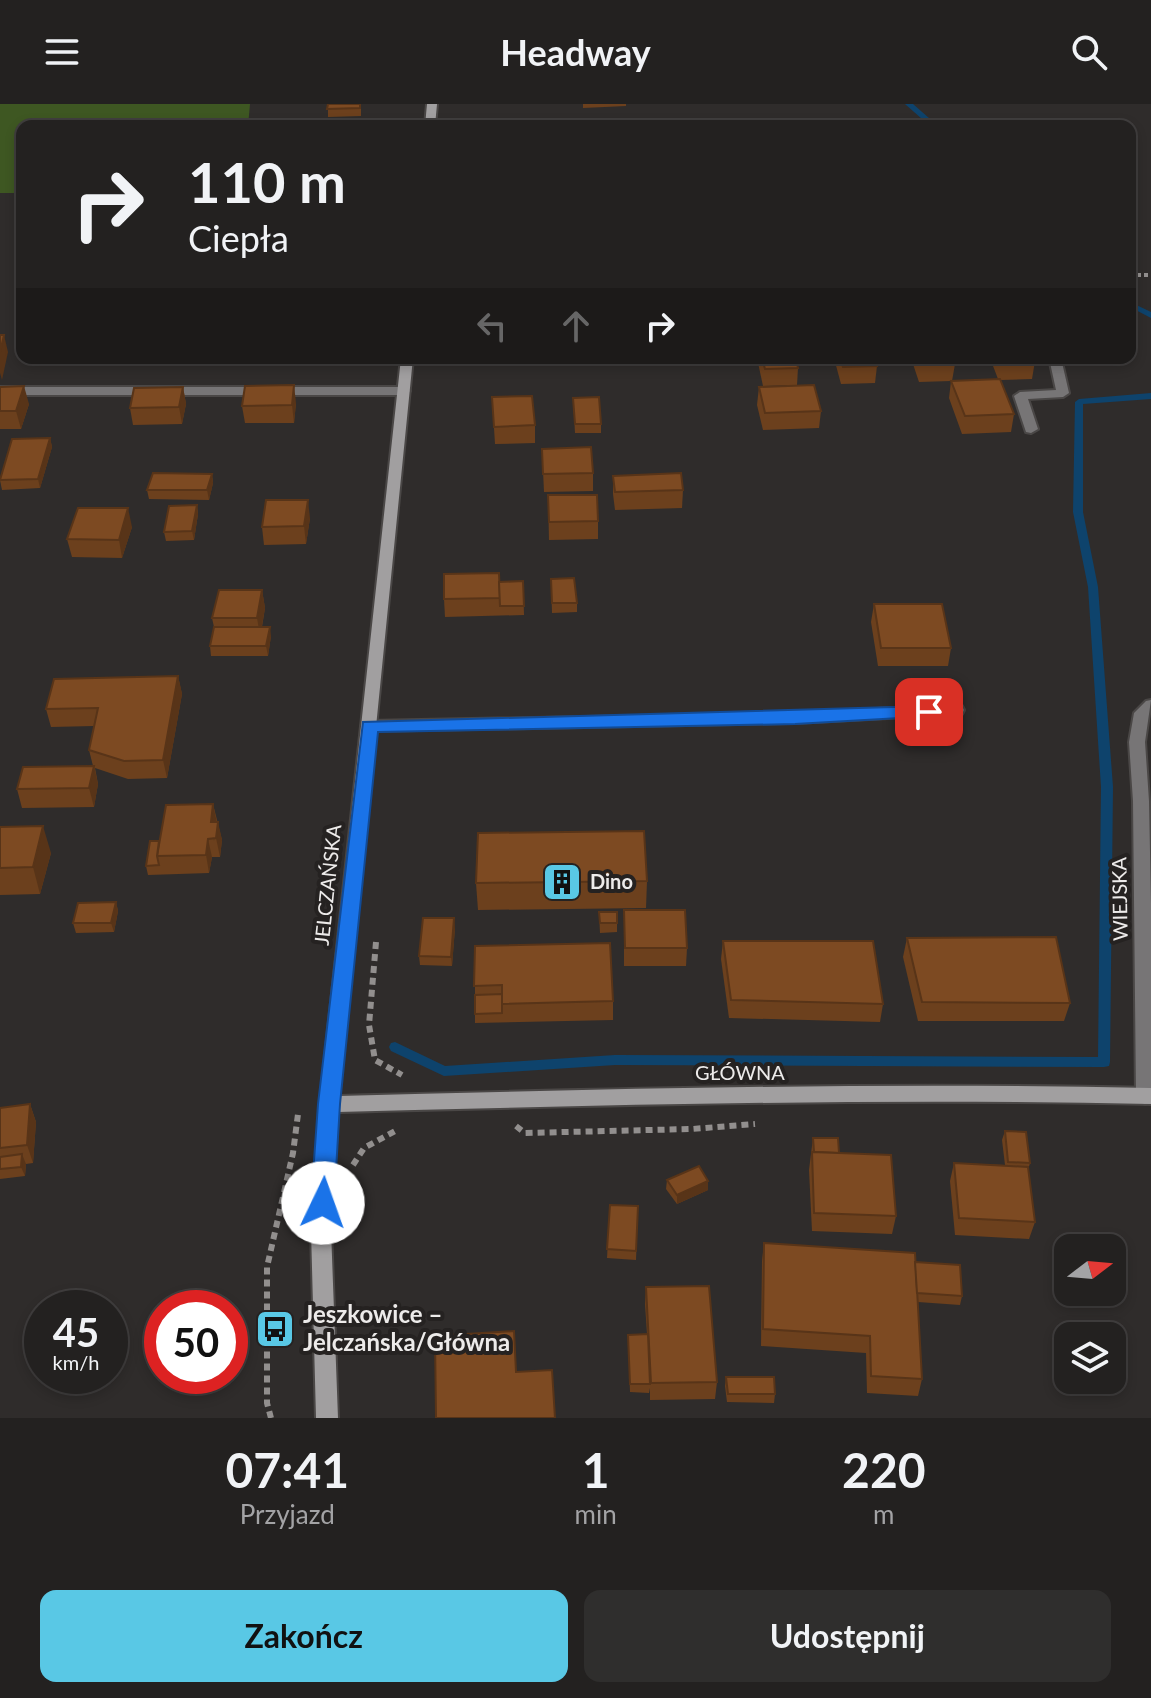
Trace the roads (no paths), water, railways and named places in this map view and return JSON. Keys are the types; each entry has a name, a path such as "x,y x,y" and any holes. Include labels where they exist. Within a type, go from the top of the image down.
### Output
{"main road":[{"name":"JELCZAŃSKA","path":"327,1418 321,1230 329,1104 406,364"},
{"name":"GŁÓWNA","path":"329,1104 677,1095 1016,1093 1148,1096"}],"street":[{"path":"1031,429 1020,396 1063,393 1056,364"},
{"path":"0,391 404,391"},
{"name":"WIEJSKA","path":"1148,1096 1137,742 1142,713 1151,705"},
{"path":"369,726 795,718 956,710"}],"waterway":[{"path":"909,104 927,120"},
{"path":"1136,307 1151,315"},
{"path":"395,1047 444,1071 615,1060 1104,1062 1107,787 1093,587 1078,512 1079,402 1151,396"}],"place":[{"name":"Dino","path":"562,882"},
{"name":"Jeszkowice – Jelczańska/Główna","path":"275,1329"}]}
